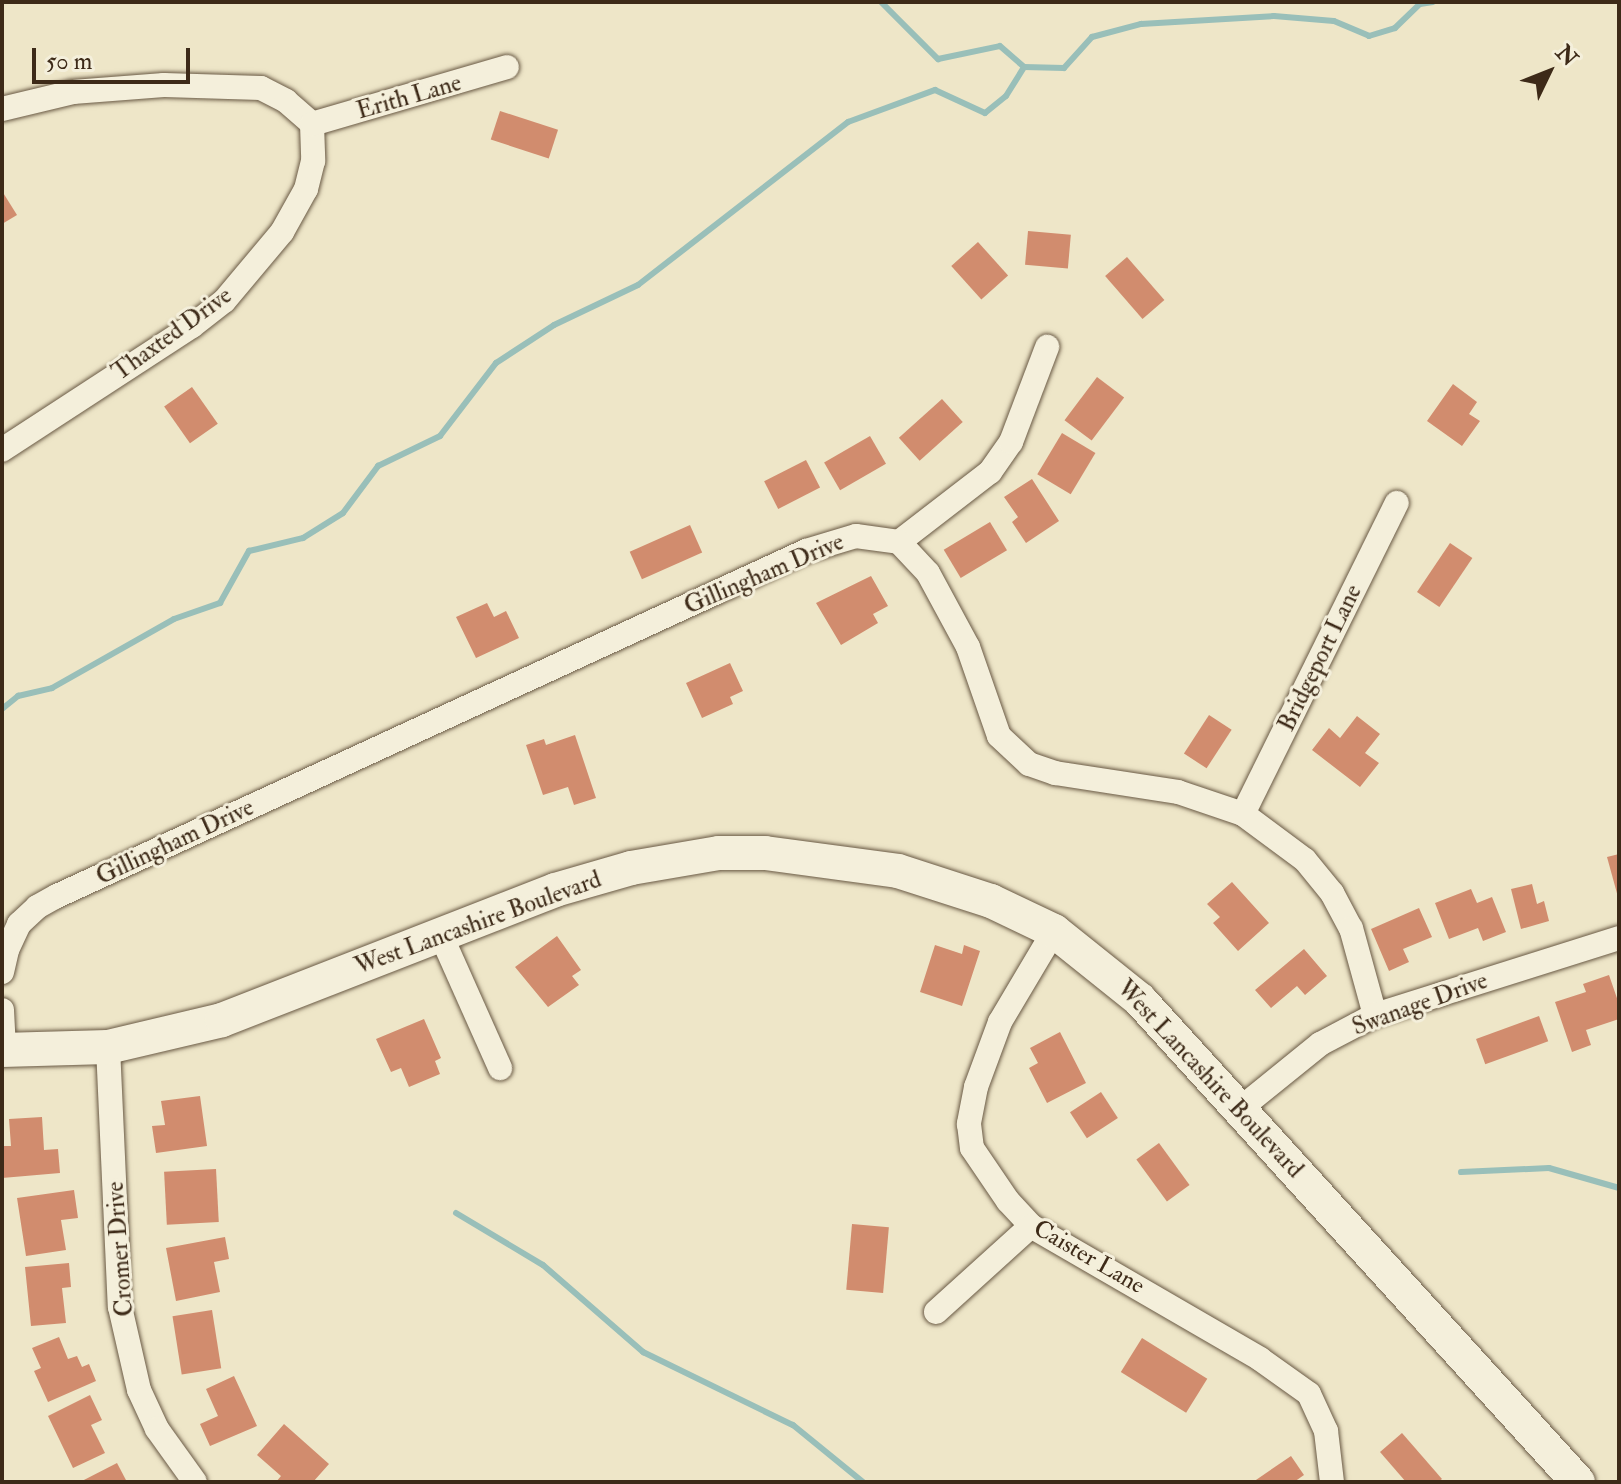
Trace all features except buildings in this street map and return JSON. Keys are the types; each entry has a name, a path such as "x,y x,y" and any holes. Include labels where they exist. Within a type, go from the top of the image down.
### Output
{"main road":[{"name":"West Lancashire Boulevard","path":"3,1050 108,1047 222,1020 555,890 631,868 719,853 811,857 898,871 991,901 1054,931 1140,1000 1578,1482"}],"street":[{"name":"Erith Lane","path":"312,124 507,67"},
{"path":"2,109 73,92 211,85 261,88 286,101 312,124"},
{"name":"Thaxted Drive","path":"2,450 192,326 244,281 282,232 306,189 313,161 312,124"},
{"path":"1047,347 1011,442 990,472 899,542 928,573 950,608 968,647 999,736 1012,752 1029,764 1055,773 1178,792 1243,814 1305,860 1332,893 1351,928 1375,1015"},
{"name":"Bridgeport Lane","path":"1243,814 1397,503"},
{"name":"Gillingham Drive","path":"2,972 19,924 37,907 57,896 806,551 856,536 899,542"},
{"name":"Caister Lane","path":"1054,931 1000,1022 976,1087 969,1124 972,1148 984,1170 1031,1226 1247,1351 1309,1394 1326,1431 1332,1482"},
{"path":"440,933 500,1068"},
{"name":"Swanage Drive","path":"1241,1108 1320,1044 1375,1015 1619,938"},
{"path":"2,1010 3,1050"},
{"name":"Cromer Drive","path":"108,1047 120,1307 139,1390 157,1429 195,1482"},
{"path":"936,1312 1031,1226"}],"waterway":[{"path":"881,2 938,59 1000,46 1024,67"},
{"path":"2,709 18,696 52,688 174,619 220,603 249,551 303,538 343,513 378,466 440,436 496,363 554,325 638,285 848,122 935,90 985,113 1006,96 1024,67 1064,68 1092,37 1141,24 1274,16 1334,21 1369,36 1395,28 1420,4 1433,2"},
{"path":"1461,1172 1549,1168 1619,1188"},
{"path":"456,1213 543,1265 643,1352 793,1425 863,1482"}]}
